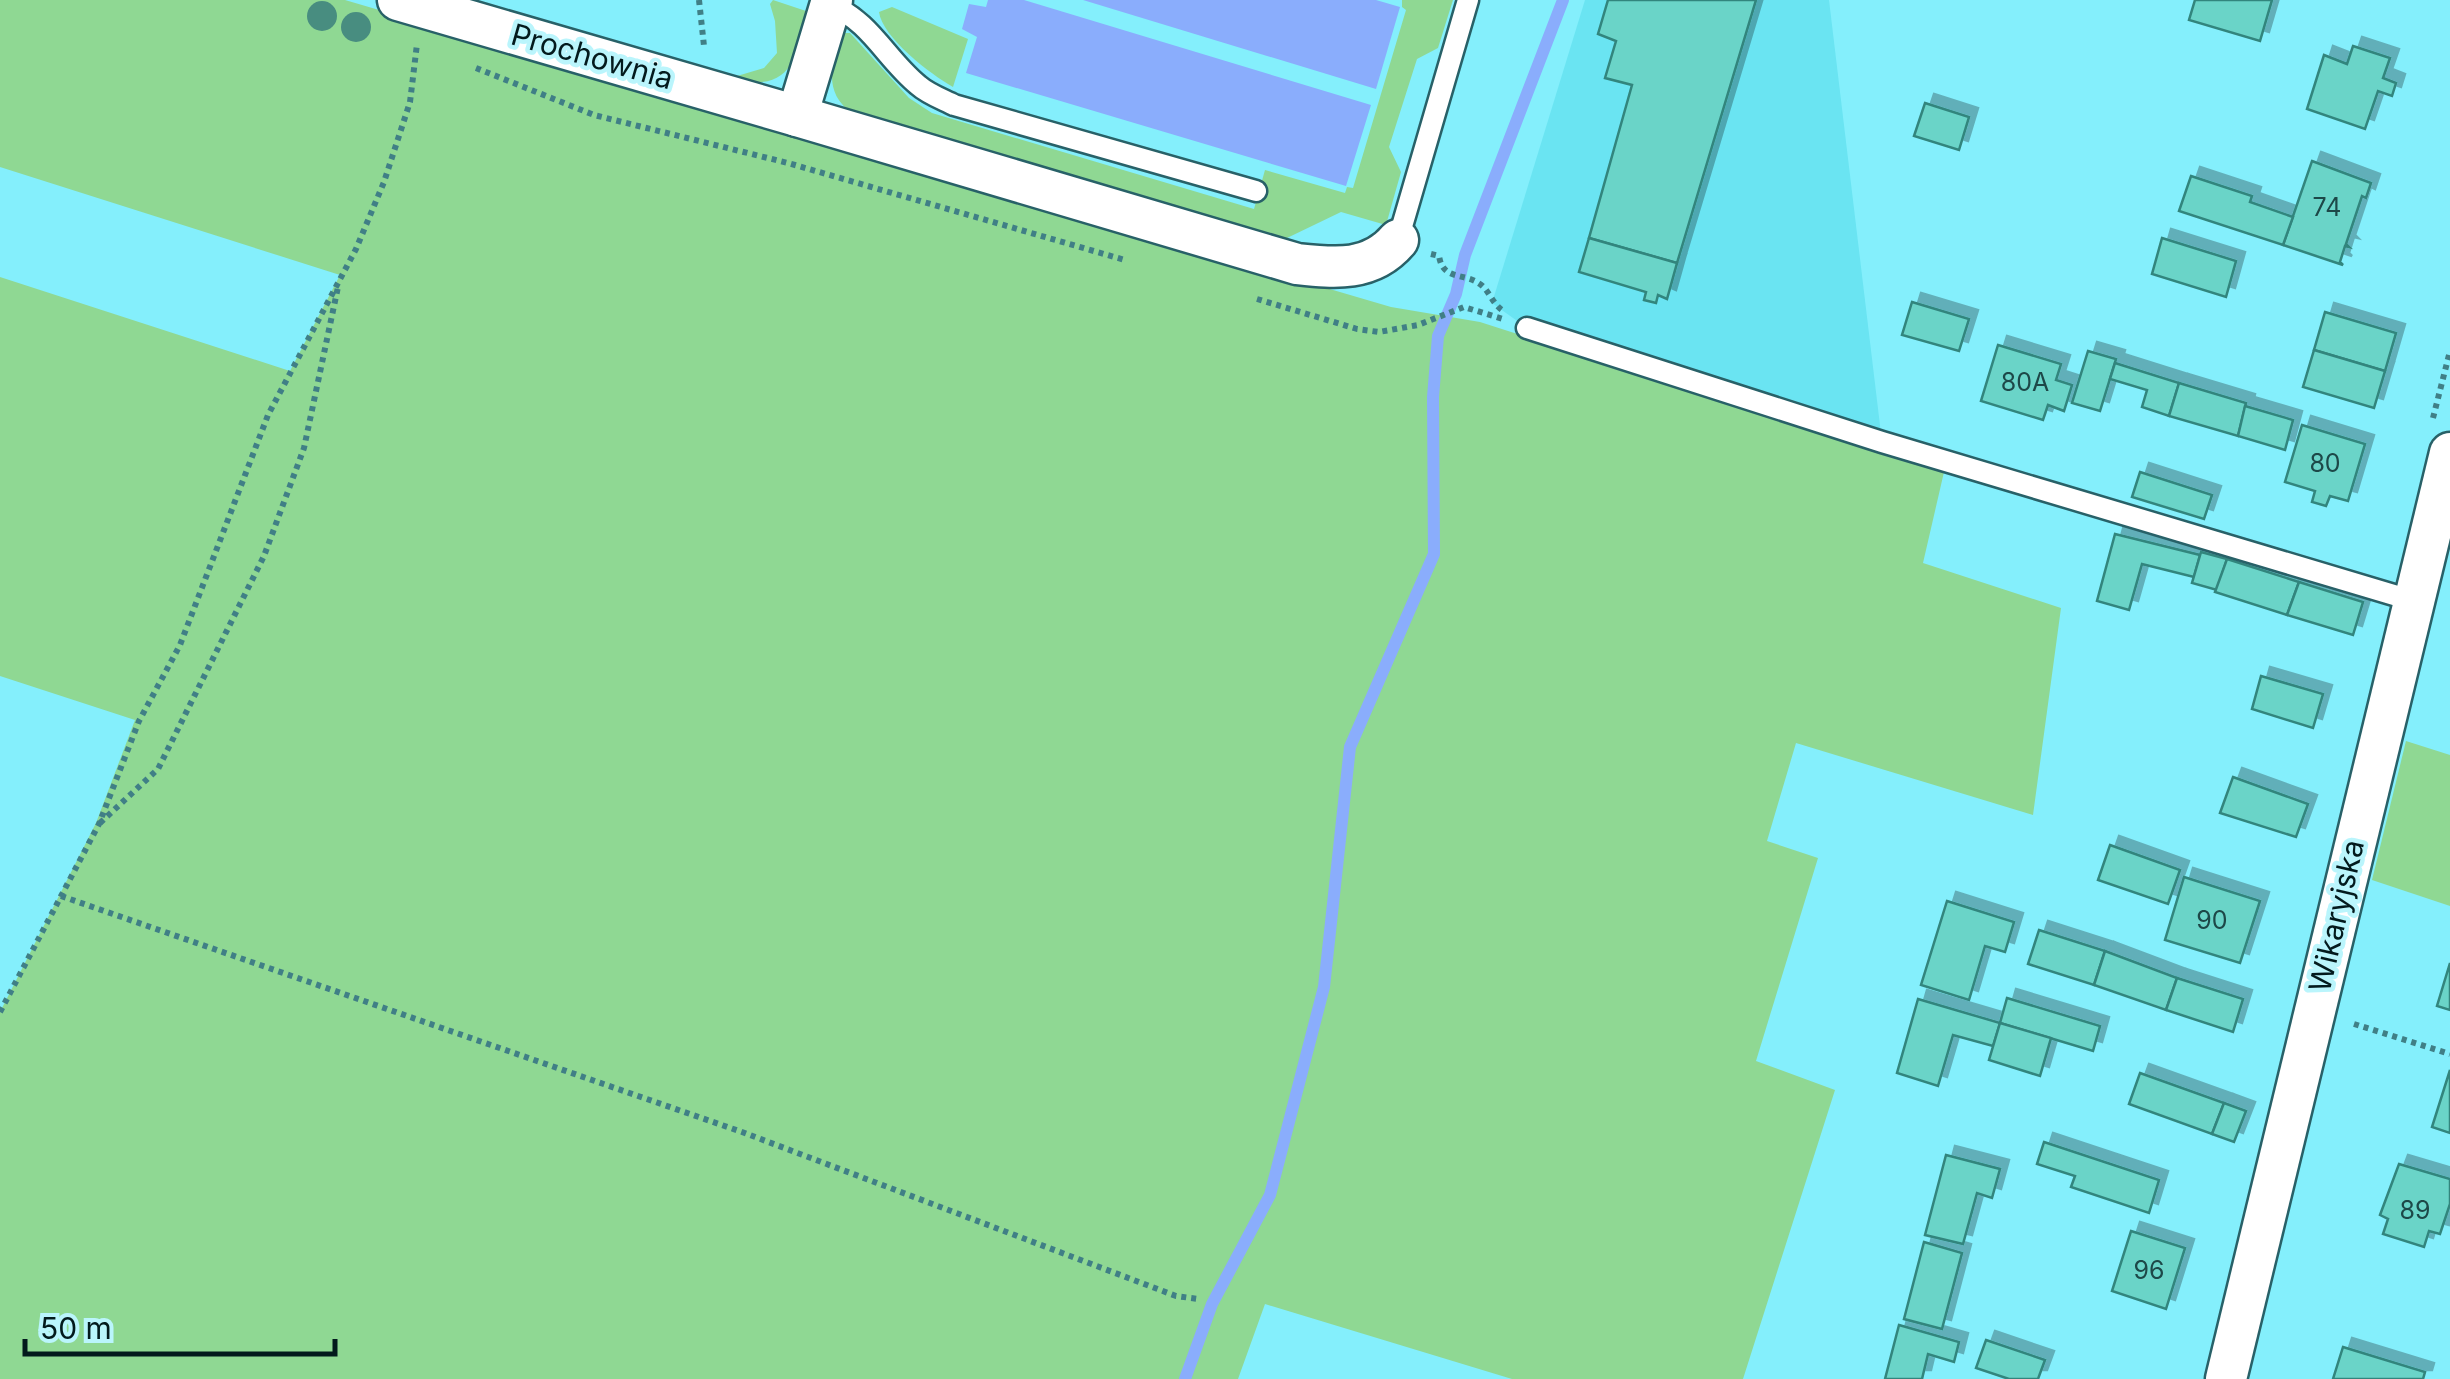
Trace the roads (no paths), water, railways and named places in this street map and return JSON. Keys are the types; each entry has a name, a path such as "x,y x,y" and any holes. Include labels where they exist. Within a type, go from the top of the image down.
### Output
{"street":[{"name":"Prochownia","path":"398,0 1297,264 1333,268 1361,265 1383,256 1398,240"},
{"path":"796,116 831,2"},
{"name":"Wikaryjska","path":"2226,1379 2450,452"}],"lane":[{"path":"1398,240 1468,0"},
{"path":"831,2 867,28 920,87 954,104 1256,191"},
{"path":"1527,328 1882,442 2414,600"}],"waterway":[{"path":"1185,1379 1212,1304 1270,1195 1324,987 1350,747 1434,554 1433,397 1438,336 1563,0"}]}
